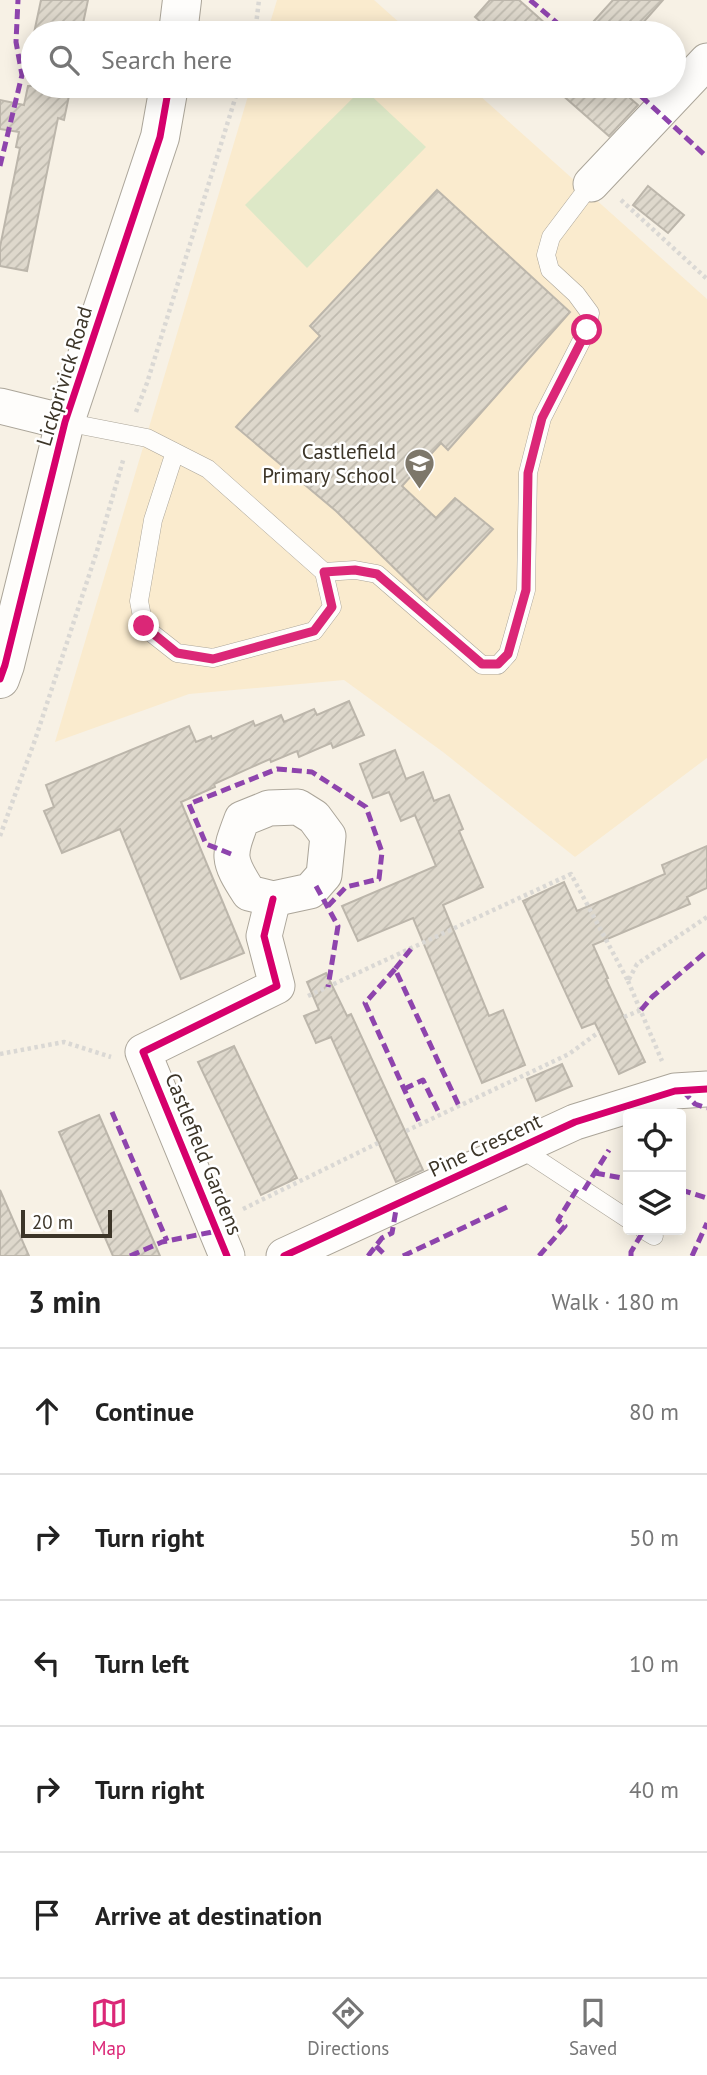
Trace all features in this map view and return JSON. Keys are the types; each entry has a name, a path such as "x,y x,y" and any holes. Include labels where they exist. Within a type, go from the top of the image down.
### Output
{"street":[{"path":"180,21 183,0"},
{"path":"686,83 707,61"},
{"name":"Lickprivick Road","path":"0,679 65,422 160,137 167,98"},
{"path":"594,181 672,98"},
{"path":"0,406 65,422"},
{"name":"Castlefield Gardens","path":"227,1256 144,1052 277,986 264,936 273,899"},
{"name":"Pine Crescent","path":"284,1256 575,1122 691,1090"}],"lane":[{"path":"324,572 355,570 377,574 482,664 498,664 508,654 526,590 528,473 542,418 587,330 590,313 576,294 550,270 547,255 551,237 594,181"},
{"path":"65,422 147,438 175,452 208,469 324,572 332,607 314,631 213,659 177,653 144,626 139,601 153,520 175,452"},
{"path":"520,1148 623,1216"}],"path":[{"path":"256,21 259,0"},
{"path":"0,836 35,740 97,551 124,461 127,434 151,370 235,98"},
{"path":"594,181 707,279"},
{"path":"303,999 571,874 641,1010 691,1090"},
{"path":"628,981 637,964 707,917"},
{"path":"624,1017 641,1010"},
{"path":"406,1131 569,1054 599,1032"},
{"path":"0,1055 64,1042 150,1069"},
{"path":"213,1223 378,1143"}],"shaded area":[{"path":"277,0 374,0 398,21 271,21"},
{"name":"Castlefield Primary School","path":"247,98 482,98 707,299 707,758 575,857 443,752 344,680 189,694 55,742"}],"green space":[{"path":"353,98 374,98 426,147 307,268 245,205"}],"building":[{"path":"41,0 88,0 84,21 37,21"},
{"path":"490,0 519,0 543,21 480,21 475,17"},
{"path":"613,0 663,0 645,21 594,21"},
{"path":"25,98 69,98 64,120 58,118 27,271 0,266 0,247 20,148 16,147 19,132 0,129 0,100 24,105"},
{"path":"566,98 630,98 638,105 609,136"},
{"path":"648,186 684,215 668,233 633,205"},
{"path":"437,190 570,312 448,450 441,443 402,486 436,518 455,498 493,529 427,600 336,511 236,427 320,336 310,326"},
{"path":"349,701 364,735 333,748 331,743 299,757 297,751 271,762 270,759 181,802 244,953 181,979 120,829 62,853 44,811 54,807 46,785 189,726 196,742 211,736 212,739 253,721 255,726 281,715 284,722 314,709 317,715"},
{"path":"395,750 406,779 423,772 434,801 449,795 463,829 459,831 483,887 443,905 489,1016 503,1010 525,1065 482,1083 413,918 358,941 342,906 436,866 415,815 401,821 389,792 373,798 360,764"},
{"path":"707,846 707,888 687,897 690,904 593,945 645,1062 619,1074 595,1023 582,1028 523,901 564,882 577,911 665,874 662,865"},
{"path":"326,973 347,1016 351,1014 423,1170 396,1182 331,1037 316,1043 304,1016 319,1010 307,982"},
{"path":"234,1046 297,1178 261,1195 198,1062"},
{"path":"562,1064 572,1086 536,1101 527,1079"},
{"path":"99,1115 160,1256 113,1256 59,1132"},
{"path":"0,1190 29,1256 0,1256"}],"marked path":[{"path":"18,0 16,42 21,70"},
{"path":"530,0 555,21"},
{"path":"0,166 21,79"},
{"path":"643,98 707,157"},
{"path":"231,854 206,844 189,804 277,769 312,772 366,807 382,852 379,879 346,887 328,906"},
{"path":"316,886 338,926 328,987"},
{"path":"411,949 395,969 459,1106"},
{"path":"641,1010 652,997 707,951"},
{"path":"395,969 365,1003 420,1124"},
{"path":"404,1089 423,1080 440,1115"},
{"path":"683,1091 695,1104 707,1108"},
{"path":"112,1112 167,1241"},
{"path":"584,1190 609,1150"},
{"path":"595,1173 623,1178"},
{"path":"539,1256 565,1226 558,1220 579,1186"},
{"path":"686,1192 707,1198"},
{"path":"368,1256 382,1238 392,1233 397,1204"},
{"path":"403,1256 507,1207"},
{"path":"692,1256 707,1223"},
{"path":"130,1256 162,1242 217,1231"},
{"path":"631,1256 641,1235"},
{"path":"376,1246 386,1256"}],"cycle path":[{"path":"0,679 65,422 160,137 167,98"},
{"path":"227,1256 143,1052 277,986 264,936 273,899"},
{"path":"284,1256 575,1122 675,1091 707,1089"}],"place":[{"name":"Castlefield Primary School","path":"419,490"}],"route":[{"path":"144,626 177,653 213,659 314,631 332,607 324,572 355,570 377,574 482,664 498,664 508,654 526,590 528,473 542,418 587,330"}]}
